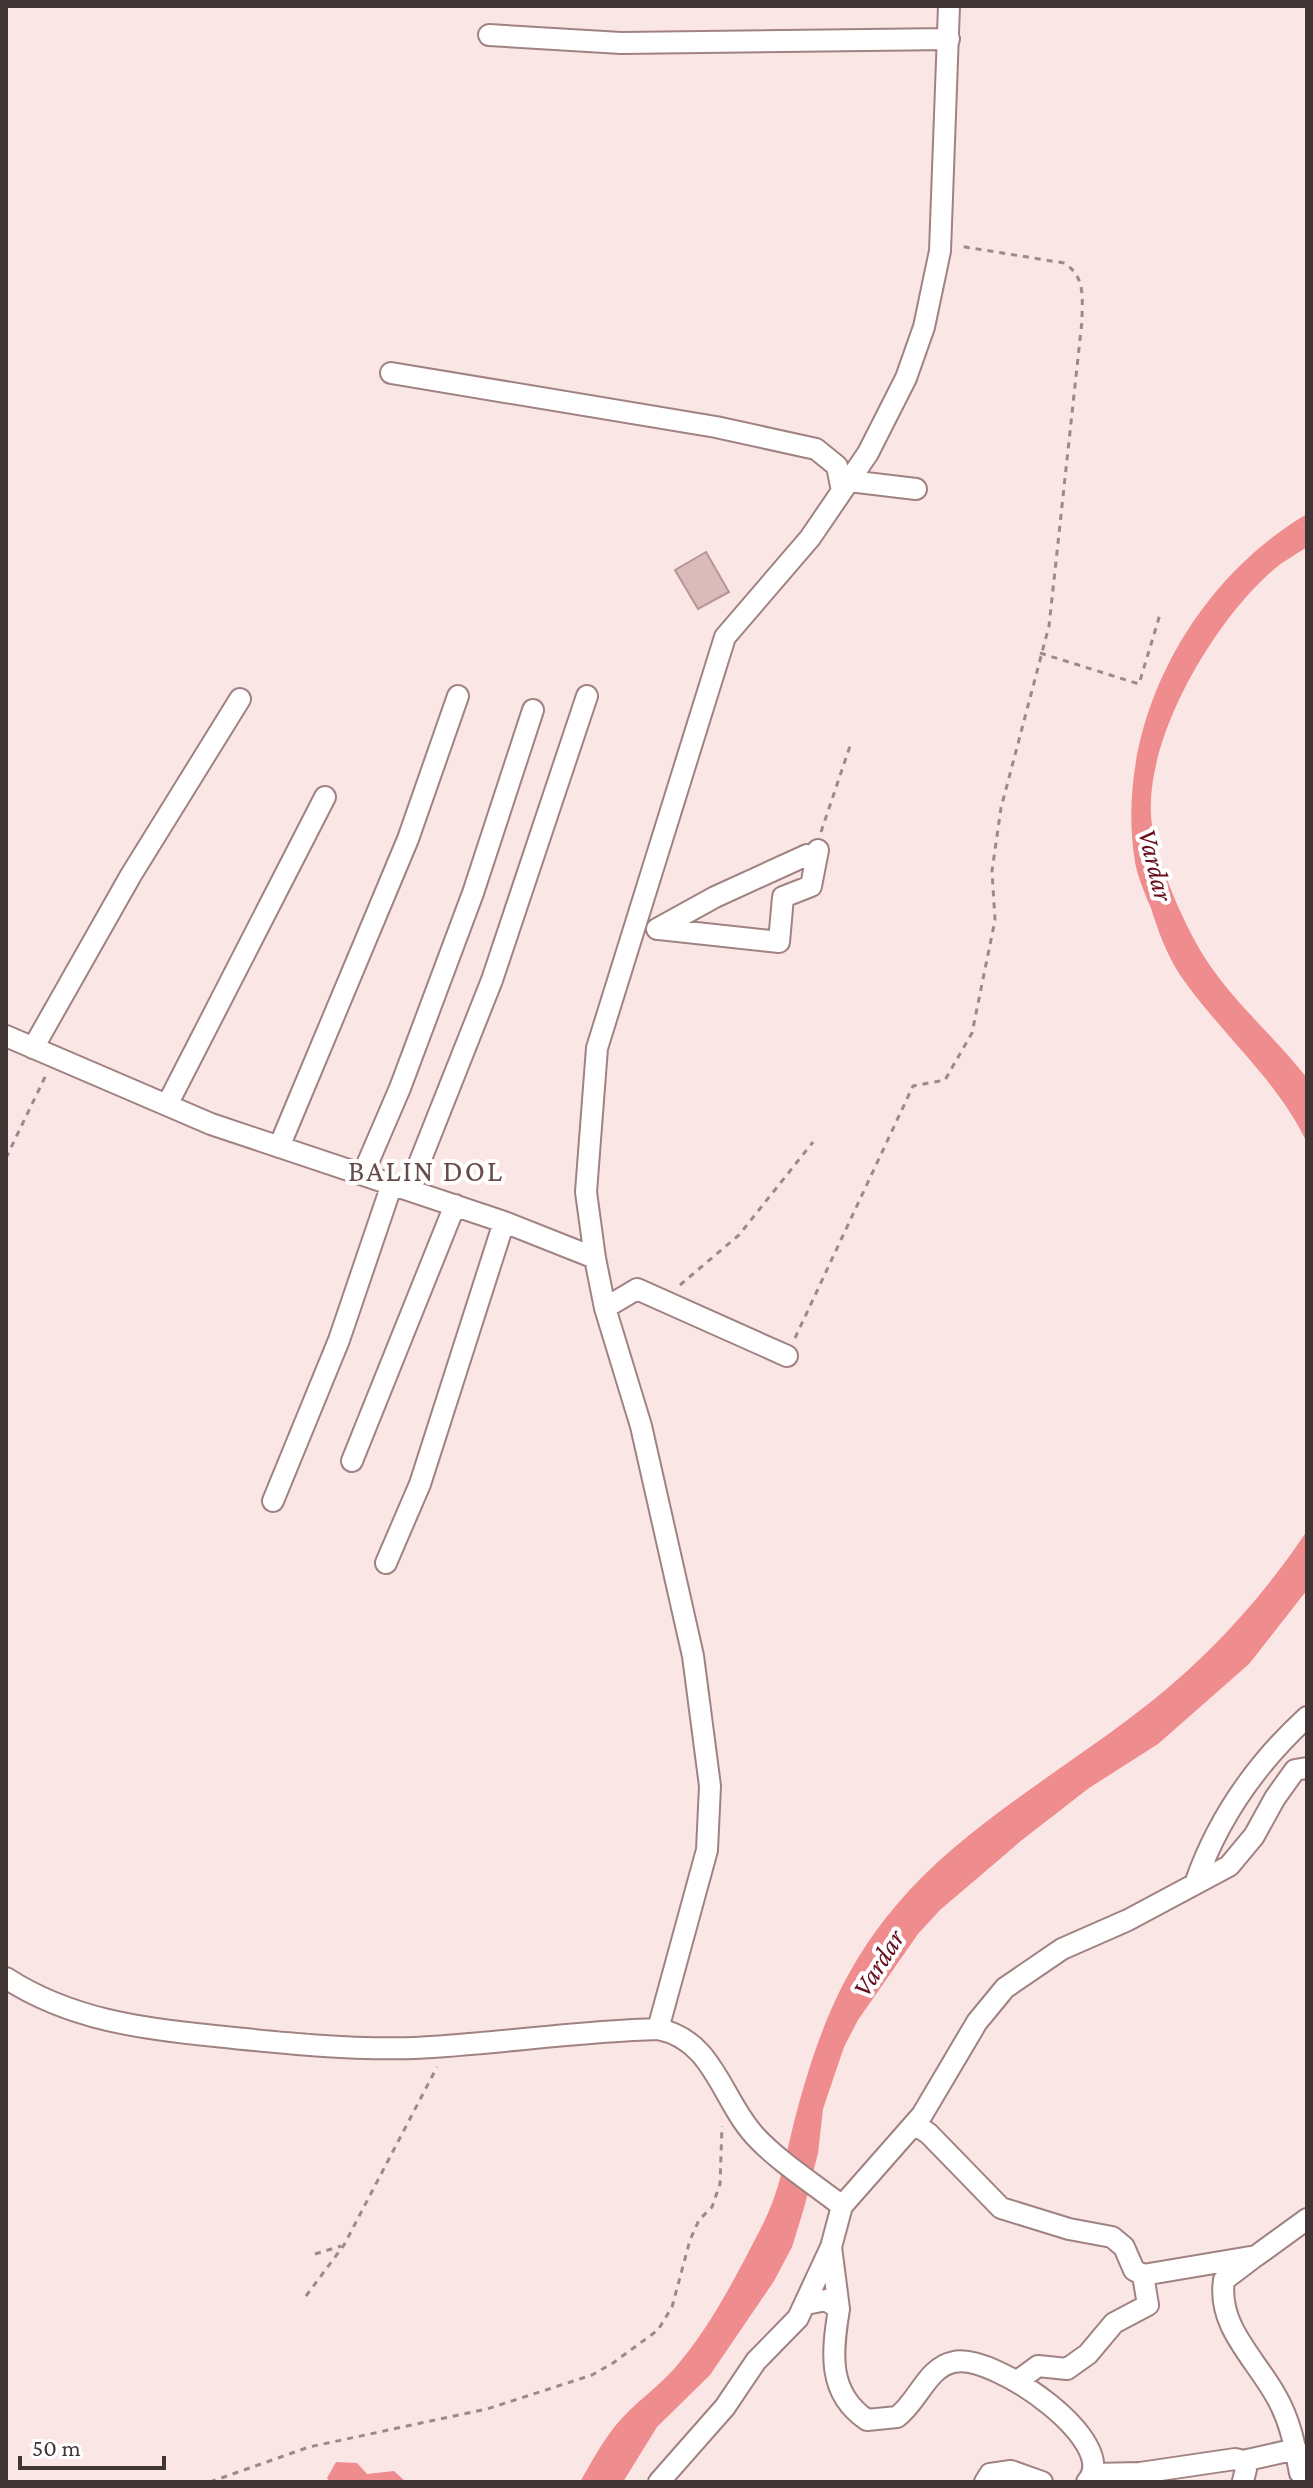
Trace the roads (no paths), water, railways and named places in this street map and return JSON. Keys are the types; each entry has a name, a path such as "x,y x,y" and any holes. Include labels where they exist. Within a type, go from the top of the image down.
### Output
{"street":[{"path":"658,2029 707,1850 710,1786 693,1656 641,1426 605,1308 595,1258 586,1192 597,1048 725,637 810,538 868,453 906,378 924,327 941,243 949,6"},
{"path":"489,35 621,43 949,39"},
{"path":"391,373 716,427 816,449 837,466 845,486"},
{"path":"845,486 916,489"},
{"path":"279,1147 408,839 458,696"},
{"path":"273,1501 400,1186 492,980 587,696"},
{"path":"33,1048 131,875 240,699"},
{"path":"363,1174 400,1088 473,893 533,710"},
{"path":"167,1105 325,797"},
{"path":"623,961 641,937 715,897 813,852 811,886 783,897 779,942 659,929"},
{"path":"6,1036 167,1105 279,1147 504,1222 595,1258"},
{"path":"352,1461 455,1205"},
{"path":"386,1563 420,1484 504,1222"},
{"path":"605,1308 637,1289 787,1356"},
{"path":"1195,1884 1220,1826 1252,1777 1307,1717"},
{"path":"659,2482 725,2407 756,2361 798,2318 831,2247 842,2206 915,2124 977,2022 1005,1988 1062,1949 1229,1866 1254,1836 1295,1770 1307,1768"},
{"path":"6,1978 71,2011 148,2030 346,2048 658,2029 680,2036 702,2054 755,2136 842,2206"},
{"path":"915,2124 1001,2208 1069,2229 1112,2237 1124,2247 1134,2270 1143,2275 1256,2256"},
{"path":"1300,2473 1296,2449 1278,2398 1236,2335 1222,2298 1224,2280 1307,2219"},
{"path":"831,2247 839,2309 832,2354 835,2376 848,2404 867,2420 897,2417 934,2372 953,2362 990,2366 1019,2380 1081,2437 1091,2454 1090,2478 1235,2459 1243,2471 1296,2449"},
{"path":"1019,2380 1038,2366 1067,2369 1088,2354 1114,2323 1148,2305 1143,2275"},
{"path":"806,2304 826,2300 839,2309"},
{"path":"985,2482 990,2474 1003,2470 1042,2482"}],"water":[{"name":"Vardar","path":"1307,514 1307,547 1276,568 1250,593 1206,650 1188,683 1160,751 1152,785 1151,816 1158,851 1171,889 1205,958 1228,990 1307,1078 1307,1143 1280,1098 1196,996 1171,959 1136,868 1131,811 1136,760 1149,710 1169,662 1196,618 1228,578 1265,543"},
{"name":"Vardar","path":"1307,1531 1307,1590 1249,1664 1158,1744 1089,1788 1022,1840 940,1910 918,1934 858,2020 844,2047 823,2109 818,2153 804,2208 792,2247 774,2281 710,2375 657,2427 623,2482 580,2482 616,2425 687,2353 742,2265 777,2189 802,2091 822,2033 846,1979 879,1927 923,1876 950,1851 1181,1677 1248,1609"},
{"path":"336,2462 357,2463 367,2474 394,2471 406,2482 330,2482 327,2478"}],"district":[{"name":"BALIN DOL","path":"426,1170"}]}
